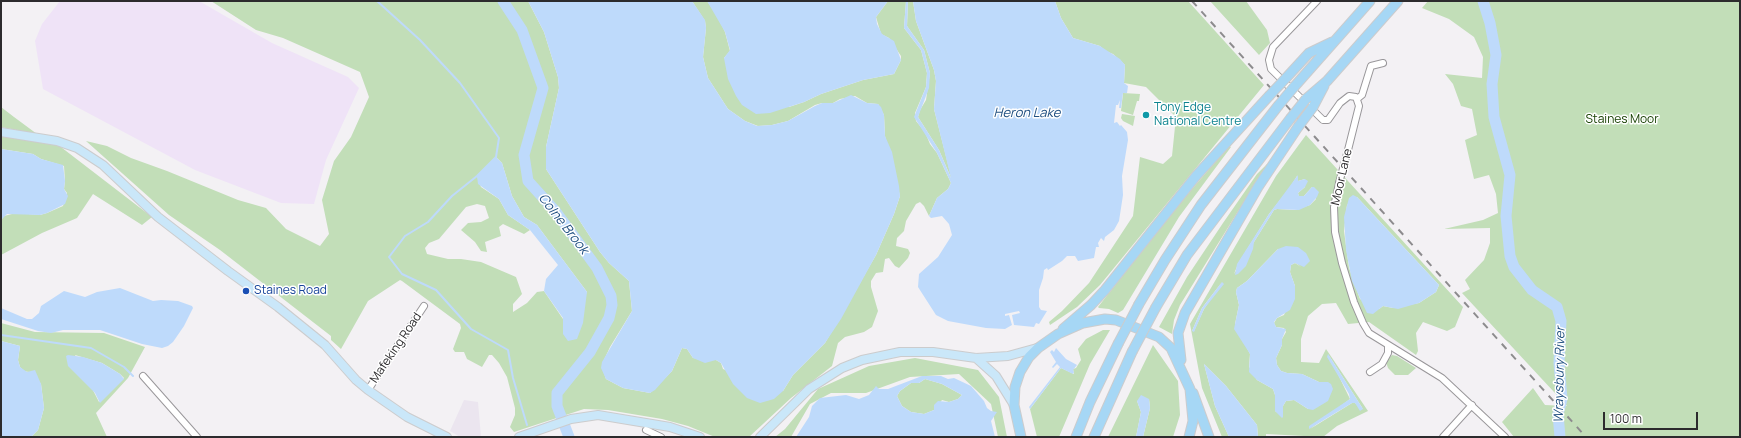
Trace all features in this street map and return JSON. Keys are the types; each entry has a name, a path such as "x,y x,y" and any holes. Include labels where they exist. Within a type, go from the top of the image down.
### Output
{"highway":[{"path":"1076,437 1090,402 1139,304 1165,260 1201,205 1278,106 1370,1"},
{"path":"1094,437 1132,352 1156,307 1192,249 1306,99 1327,81 1398,1"},
{"path":"1020,436 1014,405 1015,387 1020,372 1029,357 1038,348 1058,334 1105,290 1196,176 1309,53 1335,40"},
{"path":"1184,373 1178,339 1181,321 1196,292 1258,187 1313,107 1327,81"},
{"path":"1058,334 1084,323 1099,320 1116,320 1159,337 1166,342 1177,358 1190,389 1197,401 1209,437"},
{"path":"1190,389 1193,421 1190,437"}],"main road":[{"path":"1,132 57,141 77,148 103,165 158,217 278,307 325,345 356,380 368,390 407,417 447,437"},
{"path":"760,437 809,389 842,368 862,360 900,352 933,352 976,358 1024,353 1038,348"},
{"path":"976,358 996,376 1014,405"},
{"path":"519,437 551,425 585,416 607,416 670,427 700,437"}],"street":[{"path":"1317,1 1273,47 1269,60 1271,69 1323,120 1328,120 1340,102 1349,96 1358,99"},
{"name":"Moor Lane","path":"1383,63 1370,66 1362,95 1358,99 1359,106 1334,207 1335,232 1342,263 1354,302 1369,333 1442,378 1505,437"},
{"name":"Mafeking Road","path":"368,390 424,306"},
{"path":"1370,372 1382,364 1388,353 1388,345"},
{"path":"143,376 197,437"},
{"path":"1443,437 1472,405"},
{"path":"646,430 661,437"}],"shaded area":[{"path":"60,1 199,1 272,43 348,77 359,88 326,160 314,204 281,203 195,170 43,89 35,41 42,24"},
{"path":"464,400 478,402 481,437 460,437 450,431"}],"green space":[{"path":"211,1 528,1 544,32 558,77 559,88 546,147 546,169 600,252 609,263 629,281 632,311 610,347 604,360 603,370 606,379 623,388 650,393 672,371 682,348 687,349 693,358 716,360 721,363 723,369 783,391 793,375 825,343 876,255 894,214 900,196 885,136 884,115 878,104 867,103 855,96 840,99 833,103 822,103 815,105 788,121 772,125 758,126 745,121 728,109 708,78 703,57 706,28 705,21 692,1 707,1 717,15 725,32 730,51 724,58 789,107 821,94 863,80 894,74 901,60 901,56 889,38 881,34 876,17 888,1 906,1 904,28 921,50 927,73 926,87 915,113 916,121 925,132 930,144 937,153 951,183 948,189 937,198 929,216 924,206 920,202 916,204 906,221 904,231 897,238 896,246 908,249 910,253 908,258 899,268 895,266 889,258 885,259 883,272 876,273 871,281 871,287 878,311 872,327 864,332 845,337 838,343 832,366 791,398 749,437 715,437 688,426 662,419 608,410 584,409 514,432 510,427 515,415 515,408 507,377 499,363 492,355 489,355 482,367 467,359 464,352 455,352 453,349 461,328 460,324 402,281 400,280 368,301 341,349 331,340 331,336 220,250 169,215 86,141 107,146 131,158 238,200 266,208 286,229 320,246 329,234 322,200 334,161 351,137 369,97 360,72 283,38 256,30","holes":["496,157 502,163 512,196 524,217 537,225 587,292 563,334 563,319 544,291 537,292 527,303 513,312 513,304 522,294 516,277 481,262 448,259 427,254 425,248 429,243 439,239 466,207 477,204 485,206 489,218 481,222 468,223 461,230 475,242 481,251 487,252 485,242 501,236 499,227 503,224 524,234 530,230 508,215 499,199 481,187 477,176"]},
{"path":"908,1 913,1 916,21 934,70 936,81 934,109 952,180 939,150 918,117 926,100 930,73 924,50 907,26"},
{"path":"1055,1 1188,1 1264,85 1100,285 1077,307 1050,325 1049,322 1089,283 1133,216 1140,157 1163,164 1172,156 1176,117 1146,87 1124,83 1125,65 1113,54 1105,51 1100,46 1073,38 1061,18"},
{"path":"1210,1 1246,1 1267,30 1270,43 1259,55"},
{"name":"Staines Moor","path":"1428,1 1740,1 1740,437 1514,437 1502,422 1533,388 1545,405 1567,406 1462,293 1470,289 1465,280 1484,260 1490,243 1490,228 1444,229 1483,220 1498,213 1496,194 1489,175 1474,179 1465,140 1477,135 1472,109 1461,106 1453,84 1445,74 1482,78 1483,57 1474,37 1449,19 1422,8"},
{"path":"1123,93 1140,94 1139,101 1137,101 1133,115 1121,111"},
{"path":"1,107 14,117 37,134 1,127"},
{"path":"1122,114 1135,116 1133,126 1123,121 1121,118"},
{"path":"1,134 57,144 152,217 142,225 93,194 77,218 42,233 1,255 1,220 4,216 16,213 40,215 47,213 63,206 67,193 64,189 64,166 41,159 33,154 1,149"},
{"path":"1306,135 1463,307 1455,327 1447,331 1423,322 1416,333 1418,351 1416,355 1369,322 1348,324 1336,303 1322,304 1308,316 1301,339 1301,362 1319,363 1326,349 1368,411 1337,426 1323,437 1266,434 1266,437 1258,437 1257,425 1226,386 1204,364 1215,406 1229,437 1222,437 1202,388 1190,324 1276,176","holes":["1297,176 1298,181 1305,179 1305,187 1298,193 1299,197 1304,196 1312,187 1316,199 1310,205 1295,210 1274,210 1234,274 1238,264 1269,214 1289,189","1357,197 1439,285 1436,292 1419,303 1393,308 1383,306 1379,309 1360,299 1349,268 1344,231 1347,205","1278,249 1301,267 1295,263 1291,265 1290,272 1295,286 1284,315 1277,318 1274,323 1276,327 1284,328 1286,332 1282,339 1282,345 1276,358 1277,365 1281,371 1302,374 1319,382 1328,382 1308,409 1294,400 1286,401 1283,406 1283,416 1275,411 1275,395 1273,389 1257,380 1249,367 1250,354 1235,324 1239,305 1236,292 1237,288 1247,281","1222,282 1204,309 1194,331 1192,331 1202,308","1328,354 1363,409 1355,403 1352,403 1310,429 1350,399"]},
{"path":"1229,146 1231,147 1179,217 1123,310 1118,313 1109,309 1099,308 1098,307 1174,210"},
{"path":"1268,163 1180,305 1174,320 1172,334 1159,327 1187,277 1257,174"},
{"path":"1,323 35,332 104,333 145,347 128,378 96,413 107,437 31,437 38,430 44,408 41,384 29,372 23,371 20,367 18,360 20,346 1,341","holes":["75,355 102,363 124,378 99,402"]},
{"path":"1103,330 1110,330 1090,364 1059,437 1037,437 1030,409 1061,368 1074,374 1073,369 1076,368 1081,360 1078,349 1086,339"},
{"path":"1153,345 1178,381 1180,415 1173,437 1143,437 1150,408 1149,399 1137,401 1141,412 1136,437 1108,437"},
{"path":"1392,355 1397,356 1416,368 1408,375 1395,375 1388,368 1386,362"},
{"path":"915,358 978,370 999,397 1007,437 998,437 991,404 959,374 910,377 866,393 831,393 810,404 791,437 775,437 785,429 818,389 869,366"},
{"path":"925,379 942,384 962,395 958,399 949,402 942,400 934,410 924,414 911,412 902,406 897,396 900,391 911,383 919,383"}],"water":[{"path":"528,1 692,1 705,20 706,28 703,57 708,78 728,109 745,121 757,126 772,125 788,121 822,103 833,103 851,95 867,103 878,104 881,107 884,115 885,136 892,152 899,186 900,196 894,214 876,255 841,319 825,343 793,375 783,391 774,399 760,403 747,398 733,384 721,363 716,360 705,363 693,358 687,349 682,348 672,371 655,390 650,393 623,388 606,379 601,368 602,362 632,311 629,281 609,263 600,252 546,169 546,147 559,88 558,77 544,32"},
{"path":"707,1 888,1 876,17 877,24 882,34 894,41 901,60 894,74 863,80 770,113 756,114 742,105 728,79 724,58 730,50 725,32"},
{"name":"Heron Lake","path":"906,1 908,1 907,26 924,50 930,73 929,88 918,117 939,150 951,178 934,109 936,81 934,70 916,21 913,1 1055,1 1061,18 1073,38 1100,46 1120,59 1125,65 1124,83 1128,86 1127,93 1123,93 1121,108 1119,108 1120,100 1118,105 1116,105 1114,123 1117,122 1127,132 1128,140 1122,176 1123,195 1119,221 1114,230 1105,237 1104,241 1101,238 1098,243 1099,247 1096,247 1094,258 1078,261 1075,256 1067,256 1048,270 1047,268 1044,270 1039,290 1039,307 1041,310 1047,311 1039,324 1036,323 1034,327 1014,325 1012,315 1020,313 1019,311 1005,314 1005,316 1009,315 1012,325 1005,329 986,328 948,321 936,315 918,287 919,274 938,257 952,235 949,224 942,216 931,218 929,216 937,198 948,189 951,183 937,153 914,117 926,87 927,73 921,50 904,28"},
{"path":"1,149 33,154 41,159 63,165 65,181 64,189 68,196 65,204 40,215 7,214 1,220"},
{"path":"496,157 502,163 512,196 524,217 537,225 587,292 583,323 577,339 568,341 563,334 563,318 544,291 546,279 558,265 530,230 508,215 499,199 478,184 477,176"},
{"path":"1298,175 1298,181 1305,179 1308,181 1305,187 1298,193 1299,196 1304,196 1312,187 1314,187 1319,192 1317,197 1310,205 1299,210 1274,210 1254,242 1253,249 1246,266 1235,275 1237,264 1269,214"},
{"path":"1353,195 1357,197 1439,285 1436,292 1419,303 1398,309 1383,306 1373,314 1367,313 1352,281 1346,250 1344,217 1349,198"},
{"path":"1286,246 1298,247 1306,253 1310,261 1304,267 1295,263 1291,265 1290,272 1295,286 1295,299 1290,310 1277,318 1274,322 1276,327 1286,329 1282,339 1282,345 1276,358 1277,365 1281,371 1287,373 1302,374 1319,382 1328,382 1331,384 1333,389 1328,401 1313,410 1308,409 1294,400 1286,401 1283,406 1282,418 1275,411 1275,395 1273,389 1257,380 1249,372 1250,354 1234,329 1239,305 1236,292 1237,288 1247,281 1278,249"},
{"path":"1222,282 1224,284 1204,309 1194,332 1192,331 1202,308"},
{"path":"120,288 153,301 178,301 192,306 193,308 184,326 173,342 162,348 142,344 100,330 63,330 51,333 38,331 1,319 1,308 27,319 32,319 39,313 41,306 64,291 85,297 97,292"},
{"path":"1,341 20,346 18,360 20,367 27,372 35,370 41,384 44,408 38,430 31,437 1,437"},
{"path":"1056,348 1066,359 1077,365 1073,370 1073,374 1061,368 1030,409 1029,407 1060,367 1057,364 1053,368 1052,367 1056,362 1050,352 1052,350 1054,352"},
{"path":"1328,354 1363,409 1360,411 1355,403 1352,403 1309,429 1309,426 1350,399 1349,394 1327,357"},
{"path":"66,356 83,357 102,363 120,374 124,379 100,403 95,393 68,366"},
{"path":"1204,364 1226,386 1257,425 1258,437 1229,437 1215,406"},
{"path":"922,376 941,376 948,379 954,378 971,386 984,401 987,408 991,411 997,412 991,421 995,437 796,437 809,417 812,406 820,398 846,395 859,399 869,395 876,386 879,389 888,389","holes":["925,379 942,384 962,395 958,399 949,402 938,401 934,405 934,410 924,414 911,412 902,406 897,396 900,391 911,383 919,383"]},
{"path":"1141,395 1149,399 1150,408 1143,437 1136,437 1141,412 1137,401"}],"waterway":[{"path":"377,1 420,40 460,83 499,138 496,157 477,176 452,196 428,222 405,236 389,257 402,274 436,290 471,329 508,350 513,378 527,425"},
{"name":"Colne Brook","path":"503,1 522,30 543,88 524,155 528,181 556,212 597,268 611,296 612,305 609,318 590,352 557,393 557,406 569,437"},
{"name":"Wraysbury River","path":"1483,1 1490,23 1496,55 1492,84 1494,117 1510,175 1506,216 1510,256 1514,267 1532,290 1557,307 1561,321 1559,363 1562,399 1558,414 1560,437"},
{"path":"1,335 91,348 124,367 133,376"}],"railway":[{"path":"1192,1 1586,437"}],"place":[{"name":"Tony Edge National Centre","path":"1146,115"},
{"name":"Staines Road","path":"246,291"}]}
